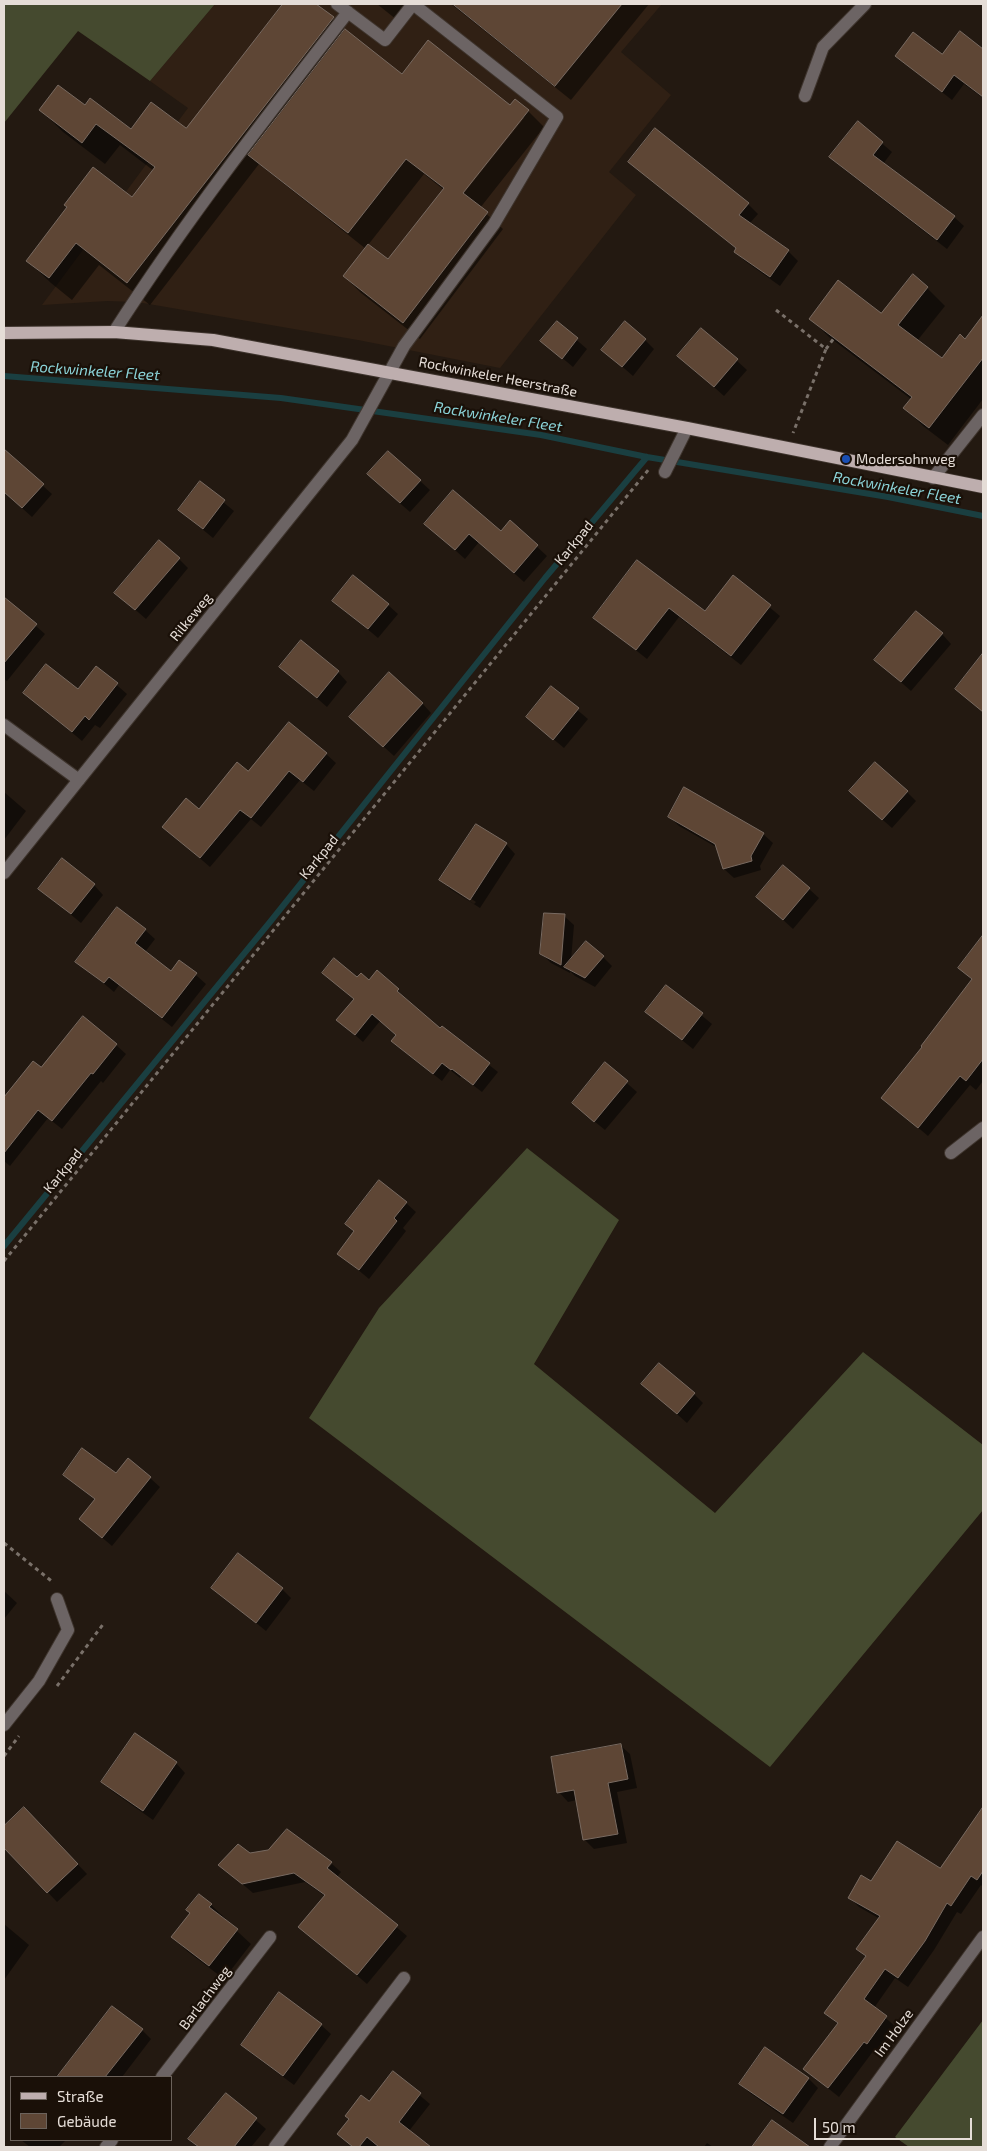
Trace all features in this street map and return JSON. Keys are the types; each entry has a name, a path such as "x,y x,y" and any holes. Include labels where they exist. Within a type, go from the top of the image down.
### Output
{"main road":[{"name":"Rockwinkeler Heerstraße","path":"4,333 114,332 213,340 787,447 983,487"}],"street":[{"path":"337,4 385,40 413,4"},
{"name":"Rilkeweg","path":"4,873 352,440 404,346 494,224 557,117 413,4"},
{"path":"805,96 822,47 866,4"},
{"path":"114,332 142,288 244,146 348,12"},
{"path":"933,478 983,415"},
{"path":"665,472 687,428"},
{"path":"4,725 79,780"},
{"path":"951,1153 983,1128"},
{"path":"4,1726 38,1680 68,1630 58,1599"},
{"name":"Barlachweg","path":"163,2076 270,1937"},
{"name":"Im Holze","path":"830,2147 983,1937"},
{"path":"275,2147 404,1978"}],"path":[{"path":"776,310 826,349"},
{"path":"787,447 826,349 834,338"},
{"name":"Karkpad","path":"4,1261 651,467"},
{"path":"4,1543 55,1584 58,1599"}],"shaded area":[{"path":"215,4 662,4 621,52 671,95 609,172 636,195 500,368 358,340 137,302 107,301 42,305 188,108 150,81"}],"green space":[{"path":"4,4 215,4 150,81 78,31 4,123"},
{"path":"527,1148 619,1220 534,1364 715,1513 863,1352 983,1445 983,1510 770,1767 309,1418 379,1308"},
{"path":"983,2020 983,2147 909,2147 895,2137"}],"building":[{"path":"283,4 316,4 334,17 127,283 76,243 49,278 26,261 67,207 64,205 93,167 132,197 155,167 96,124 82,143 39,110 58,85 85,105 90,98 131,129 151,102 186,128"},
{"path":"453,4 622,4 555,86"},
{"path":"345,29 402,74 428,40 510,105 515,99 529,110 463,193 488,212 403,323 343,276 368,244 388,259 444,188 406,159 348,233 248,155"},
{"path":"960,31 983,49 983,97 954,75 942,92 895,56 913,32 942,54"},
{"path":"858,121 883,142 873,155 955,216 937,240 829,157"},
{"path":"655,128 749,203 739,215 789,250 770,277 734,252 736,248 628,162"},
{"path":"913,274 928,287 898,325 942,358 960,334 965,339 983,315 983,358 929,428 903,408 912,397 809,319 838,280 881,313"},
{"path":"557,321 578,338 562,359 540,341"},
{"path":"625,321 646,339 622,367 601,350"},
{"path":"701,328 738,359 714,387 677,356"},
{"path":"4,449 44,484 22,508 4,492"},
{"path":"388,451 421,480 400,503 367,474"},
{"path":"200,481 225,500 203,529 178,510"},
{"path":"453,490 501,531 510,520 538,545 514,573 469,534 455,550 424,524"},
{"path":"159,540 180,558 135,610 114,593"},
{"path":"637,560 705,611 733,575 771,605 731,656 669,608 636,650 593,618"},
{"path":"353,575 389,604 368,629 332,601"},
{"path":"4,597 37,624 4,663"},
{"path":"916,611 943,633 901,682 874,660"},
{"path":"301,640 339,671 317,698 279,667"},
{"path":"983,653 983,712 955,689"},
{"path":"46,664 78,689 96,666 118,683 89,720 85,716 72,732 23,693"},
{"path":"389,672 423,703 383,747 349,717"},
{"path":"551,686 579,708 553,740 526,717"},
{"path":"289,722 327,753 303,782 289,771 251,818 240,810 200,858 162,827 186,798 199,809 237,762 248,771"},
{"path":"875,762 908,791 882,820 849,791"},
{"path":"684,787 764,833 751,856 752,861 723,869 715,844 668,817"},
{"path":"476,824 507,843 470,900 439,880"},
{"path":"62,858 95,884 71,914 38,889"},
{"path":"783,865 810,888 783,920 756,897"},
{"path":"117,907 146,929 135,943 171,971 179,960 197,973 162,1018 109,977 104,983 75,962"},
{"path":"544,913 565,914 561,965 540,954"},
{"path":"983,935 983,1059 966,1081 960,1076 918,1128 881,1098 922,1047 972,979 958,968"},
{"path":"586,941 604,956 585,978 564,967"},
{"path":"334,958 357,977 361,973 369,980 377,970 399,989 397,991 440,1028 442,1026 490,1063 473,1085 442,1063 433,1074 391,1041 396,1035 372,1014 355,1035 336,1020 354,999 322,973"},
{"path":"666,985 703,1013 682,1040 645,1012"},
{"path":"83,1016 117,1044 52,1121 38,1110 4,1153 4,1097 33,1061 41,1067"},
{"path":"605,1062 628,1081 594,1122 572,1103"},
{"path":"379,1180 407,1202 394,1218 397,1221 359,1270 337,1254 354,1231 345,1224"},
{"path":"659,1363 695,1393 677,1414 641,1384"},
{"path":"82,1448 116,1473 128,1458 151,1477 102,1538 79,1519 95,1499 63,1475"},
{"path":"238,1553 283,1588 256,1623 211,1588"},
{"path":"135,1733 177,1762 143,1811 101,1782"},
{"path":"621,1744 628,1779 608,1783 618,1834 583,1840 574,1790 557,1793 551,1757"},
{"path":"24,1807 78,1864 47,1893 4,1848 4,1826"},
{"path":"983,1807 983,1871 977,1880 971,1876 951,1906 947,1903 925,1941 898,1978 885,1969 864,1999 887,2016 867,2044 864,2042 828,2088 803,2069 838,2023 824,2013 866,1956 856,1949 880,1916 848,1898 861,1875 871,1881 897,1841 940,1868"},
{"path":"287,1829 332,1862 327,1868 398,1925 357,1975 298,1927 325,1895 294,1873 242,1884 218,1865 238,1844 250,1853 268,1850"},
{"path":"199,1894 212,1904 209,1907 238,1929 209,1966 171,1937 190,1913 186,1910"},
{"path":"279,1992 322,2024 283,2076 241,2045"},
{"path":"112,2006 143,2029 106,2076 58,2076"},
{"path":"765,2047 809,2078 783,2114 739,2084"},
{"path":"393,2071 421,2093 399,2122 431,2147 379,2147 367,2137 359,2147 353,2147 337,2134 349,2119 345,2116 361,2095 369,2101"},
{"path":"226,2093 257,2118 234,2147 199,2147 188,2139"},
{"path":"772,2120 810,2147 752,2147"}],"waterway":[{"name":"Rockwinkeler Fleet","path":"4,376 281,398 541,435 647,457 888,497 983,516"},
{"path":"4,1246 270,922 545,578 647,457"}],"place":[{"name":"Modersohnweg","path":"846,459"}]}
